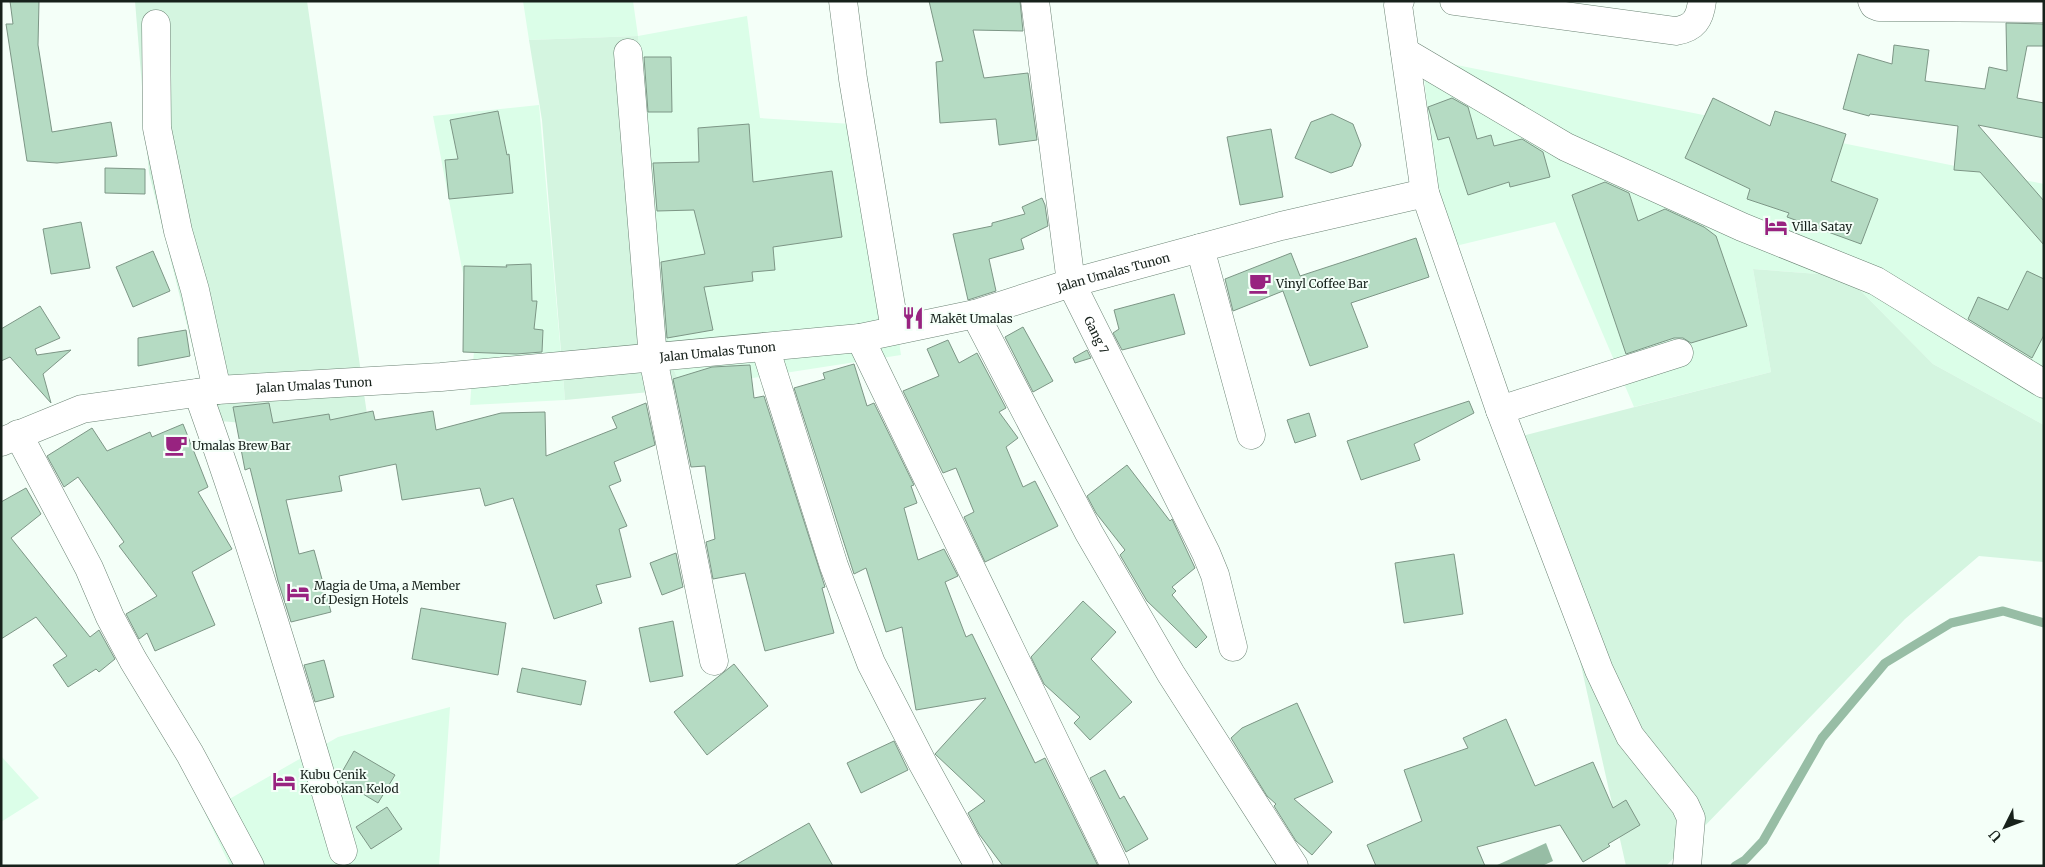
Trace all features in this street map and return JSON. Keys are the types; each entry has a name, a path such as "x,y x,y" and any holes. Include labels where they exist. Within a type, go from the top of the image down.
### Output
{"street":[{"path":"843,1 853,79 895,330"},
{"name":"Gang 7","path":"1035,1 1071,283 1206,553 1218,584 1233,647"},
{"path":"1400,1 1398,4 1425,193 1500,410 1599,670 1630,736 1685,805 1691,818 1687,866"},
{"path":"1454,1 1676,31 1692,26 1696,22 1702,1"},
{"path":"1872,1 1874,5 1879,7 2044,8"},
{"path":"156,24 157,128 178,231 195,290 208,392 225,468 289,666 343,851"},
{"path":"1405,52 1566,147 1742,227 1876,281 2044,384"},
{"path":"628,53 653,358 714,661"},
{"name":"Jalan Umalas Tunon","path":"10,438 82,409 208,392 441,377 860,338 975,314 1071,283 1281,226 1425,193"},
{"path":"1200,248 1251,435"},
{"path":"975,314 1089,533 1171,674 1294,866"},
{"path":"860,338 1115,866"},
{"path":"765,347 834,566 871,663 923,764 979,866"},
{"path":"1500,410 1679,353"},
{"path":"10,438 89,568 110,616 133,660 190,754 250,866"}],"shaded area":[{"path":"135,1 307,1 368,421 280,426 207,420 208,409 149,173"},
{"path":"523,1 633,1 638,36 529,40"},
{"path":"747,16 760,118 867,125 901,355 682,389 670,361 638,36"},
{"path":"638,36 670,361 682,389 565,400 542,120 529,40"},
{"path":"1422,58 2044,184 2044,425 1933,364 1846,276 1753,269 1771,372 1634,407 1555,222 1443,249"},
{"path":"539,105 565,400 470,405 475,337 433,116"},
{"path":"1753,269 1846,276 1933,364 2044,425 2044,562 1979,556 1905,619 1666,866 1626,866 1569,612 1507,440 1771,372"},
{"path":"450,707 439,866 230,866 205,813 338,737"},
{"path":"1,756 39,798 1,822"},
{"path":"1546,843 1553,861 1542,866 1495,866"}],"building":[{"path":"10,1 39,1 38,45 52,132 111,122 117,156 57,163 27,161 6,24 13,24"},
{"path":"929,1 1020,1 1023,31 973,30 984,78 1028,73 1037,140 999,145 996,119 940,123 936,62 943,61"},
{"path":"2006,23 2044,24 2044,46 2027,46 2017,98 2044,103 2044,138 1978,125 2044,201 2044,245 1980,172 1954,170 1958,126 1870,114 1869,116 1843,109 1858,54 1892,64 1894,45 1929,50 1925,81 1985,89 1989,67 2007,71"},
{"path":"644,57 671,57 672,112 648,112"},
{"path":"1452,98 1468,107 1477,139 1491,135 1494,146 1522,139 1543,152 1550,177 1510,187 1509,182 1468,195 1449,137 1438,140 1428,107"},
{"path":"1713,98 1770,126 1775,111 1846,134 1831,181 1878,199 1861,244 1787,217 1789,213 1747,199 1750,189 1685,158"},
{"path":"498,111 507,155 509,154 513,193 449,199 445,160 458,159 450,120"},
{"path":"1332,114 1353,124 1361,145 1352,166 1331,173 1295,158 1311,122"},
{"path":"749,124 753,182 832,171 842,237 773,247 775,270 752,272 753,281 704,287 713,330 667,338 661,262 705,254 694,210 657,211 653,163 699,162 698,128"},
{"path":"1271,129 1283,197 1240,205 1227,137"},
{"path":"105,168 145,169 145,194 105,193"},
{"path":"1605,182 1629,193 1638,221 1665,209 1704,227 1716,236 1747,326 1691,343 1683,338 1674,338 1626,354 1572,195"},
{"path":"1042,198 1048,226 1021,239 1024,249 989,259 996,291 968,300 953,234 992,226 992,223 1025,214 1022,207"},
{"path":"81,222 90,268 51,274 43,229"},
{"path":"1416,238 1429,277 1351,303 1368,347 1310,366 1283,291 1233,311 1225,279 1291,253 1300,276"},
{"path":"153,251 170,291 133,307 116,267"},
{"path":"531,264 532,301 537,301 534,329 543,330 542,352 516,354 463,352 464,266 507,267 506,265"},
{"path":"2027,271 2044,279 2044,335 2032,358 1968,319 1978,297 2008,310"},
{"path":"1174,294 1185,334 1122,350 1113,333 1119,329 1114,310"},
{"path":"40,306 60,338 35,349 37,355 71,350 43,374 51,403 10,357 1,361 1,329"},
{"path":"1023,327 1053,381 1033,392 1005,337"},
{"path":"186,330 190,356 138,366 138,338"},
{"path":"948,340 959,363 977,353 1006,408 999,412 1018,438 1006,447 1023,487 1035,481 1058,526 985,562 964,517 974,512 956,468 943,473 903,391 939,376 927,349"},
{"path":"1087,350 1091,358 1075,363 1073,358"},
{"path":"854,364 867,406 874,403 914,485 911,486 917,503 904,508 918,560 944,549 958,576 945,582 966,637 972,634 1035,763 1045,758 1098,866 1003,866 979,834 968,813 985,801 935,754 986,698 916,710 902,627 886,632 866,568 854,574 794,388 825,379 823,373"},
{"path":"750,365 754,398 764,396 825,587 822,588 834,633 765,651 745,573 713,579 706,542 715,539 705,466 691,467 673,379 712,367"},
{"path":"1469,401 1474,413 1414,444 1420,460 1361,480 1347,441"},
{"path":"269,403 273,423 329,414 330,420 373,411 375,420 433,411 436,430 501,413 545,412 546,456 617,428 612,417 646,403 655,445 614,462 621,481 609,486 627,526 619,529 631,577 596,585 602,603 554,619 513,498 485,506 480,488 402,500 396,464 339,476 342,491 286,500 299,554 314,550 331,612 291,622 278,581 250,468 245,470 233,407"},
{"path":"1309,413 1316,436 1295,443 1287,420"},
{"path":"183,424 208,487 198,492 232,549 192,572 215,625 155,651 147,633 139,639 126,614 157,596 119,546 124,542 78,477 64,487 47,456 92,428 107,451 150,432 152,437"},
{"path":"1127,465 1170,521 1172,519 1195,568 1172,587 1176,591 1172,595 1207,637 1196,648 1147,601 1120,555 1125,550 1096,513 1087,496"},
{"path":"26,488 41,514 11,538 90,637 99,630 115,659 99,672 96,669 68,687 53,665 67,656 36,617 1,639 1,502"},
{"path":"676,553 683,587 662,595 650,563"},
{"path":"1454,554 1463,614 1404,623 1395,563"},
{"path":"1083,601 1116,632 1091,659 1132,702 1090,740 1074,723 1080,717 1044,684 1031,657"},
{"path":"421,608 506,623 498,675 412,659"},
{"path":"673,621 683,676 650,682 639,628"},
{"path":"324,660 334,697 315,702 304,665"},
{"path":"734,664 768,706 707,755 674,712"},
{"path":"522,668 586,681 581,705 517,692"},
{"path":"1297,703 1333,782 1294,799 1332,832 1312,855 1296,841 1274,806 1276,804 1267,796 1231,738 1242,728"},
{"path":"1506,719 1535,786 1593,762 1613,808 1626,800 1640,825 1583,862 1560,825 1477,847 1485,866 1376,866 1367,845 1422,821 1404,770 1468,748 1463,738"},
{"path":"894,741 908,770 861,793 847,763"},
{"path":"354,751 395,775 378,803 338,779"},
{"path":"1105,770 1120,799 1124,796 1148,839 1126,852 1090,778"},
{"path":"387,807 402,829 371,849 356,827"},
{"path":"809,823 833,866 734,866"}],"waterway":[{"path":"1735,866 1745,860 1763,841 1822,738 1885,663 1951,623 2003,611 2044,623"}],"place":[{"name":"Villa Satay","path":"1776,226"},
{"name":"Vinyl Coffee Bar","path":"1260,283"},
{"name":"Makēt Umalas","path":"913,318"},
{"name":"Umalas Brew Bar","path":"176,445"},
{"name":"Magia de Uma, a Member of Design Hotels","path":"298,592"},
{"name":"Kubu Cenik Kerobokan Kelod","path":"284,781"}]}
